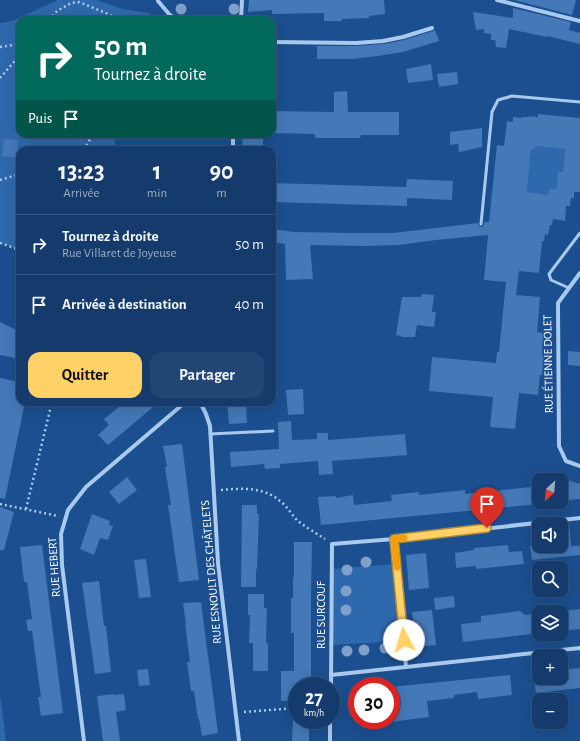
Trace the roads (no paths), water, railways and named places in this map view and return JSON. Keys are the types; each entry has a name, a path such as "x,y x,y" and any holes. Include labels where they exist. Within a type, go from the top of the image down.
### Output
{"street":[{"path":"157,0 172,16"},
{"path":"241,16 242,0"},
{"path":"496,0 580,21"},
{"path":"276,42 376,42 403,37 432,28"},
{"name":"RUE ÉTIENNE DOLET","path":"580,273 558,303 559,446 566,461 580,466"},
{"name":"RUE HEBERT","path":"84,741 62,565 61,534 68,510 86,487 181,406"},
{"name":"RUE ESNOULT DES CHÂTELETS","path":"202,406 210,426 218,563 239,741"},
{"path":"406,668 394,539 580,518"},
{"name":"RUE SURCOUF","path":"331,675 332,544 394,539"},
{"path":"331,675 580,648"},
{"path":"330,729 330,741"}],"lane":[{"path":"481,224 492,112 498,100 512,96 580,102"},
{"path":"569,288 551,280 549,274 580,233"},
{"path":"210,434 273,431"}]}
